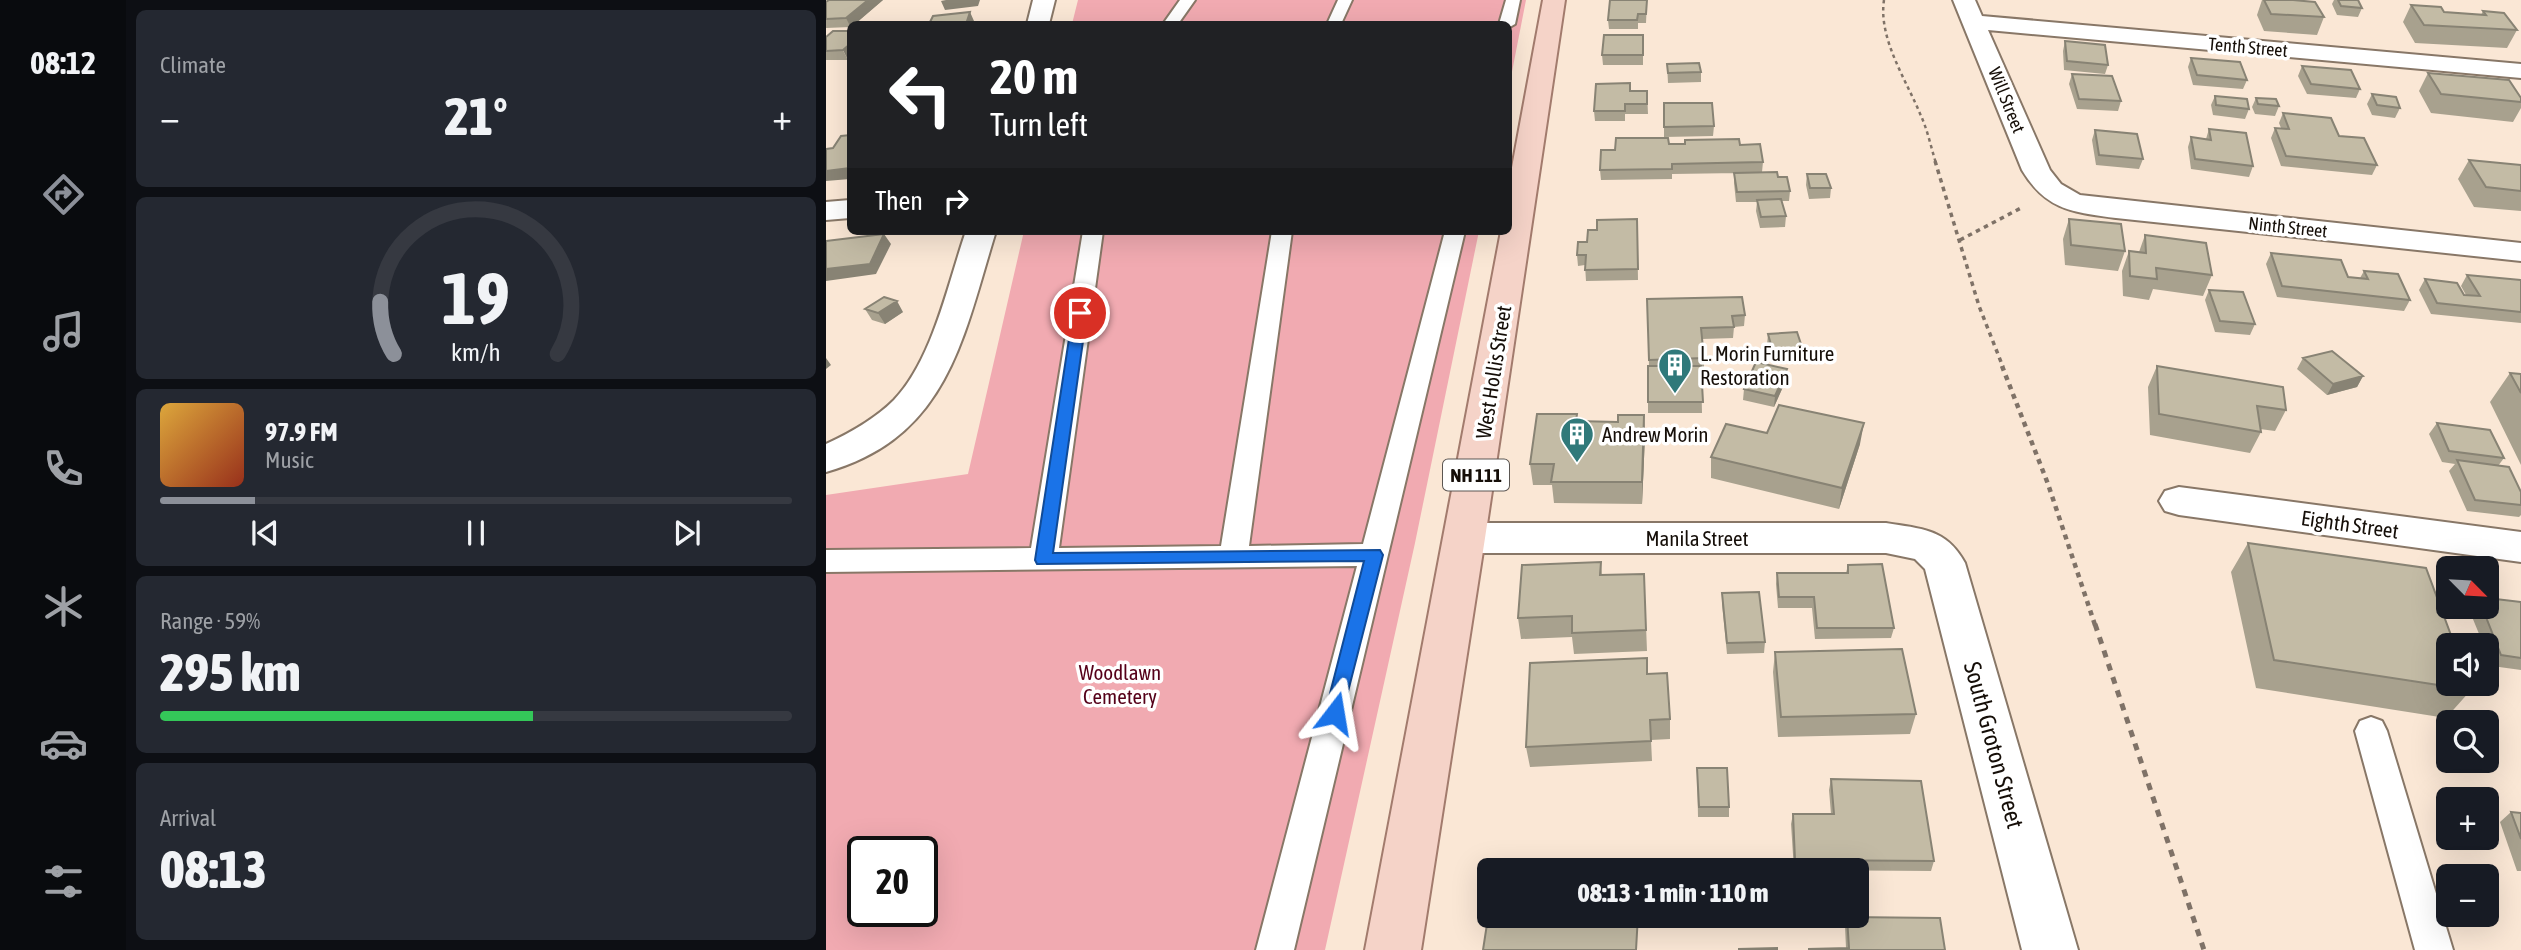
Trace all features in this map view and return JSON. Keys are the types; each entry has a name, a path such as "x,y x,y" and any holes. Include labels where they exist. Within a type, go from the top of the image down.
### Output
{"main road":[{"name":"West Hollis Street","path":"1393,950 1465,538 1554,0"}],"street":[{"path":"1039,21 1044,0"},
{"name":"Tenth Street","path":"1969,11 2521,71"},
{"name":"Will Street","path":"1969,11 2036,170 2043,183 2056,196"},
{"name":"Ninth Street","path":"2056,196 2116,209 2521,252"},
{"path":"826,211 847,209"},
{"path":"826,458 858,445 884,429 923,389 937,362 980,235"},
{"name":"Eighth Street","path":"2179,501 2521,547"},
{"name":"Manila Street","path":"1465,538 1886,538 1928,546"},
{"name":"South Groton Street","path":"1928,546 1944,563 2050,950"}],"lane":[{"path":"1172,21 1188,0"},
{"path":"1335,21 1345,0"},
{"path":"1508,21 1513,0"},
{"path":"1043,560 1092,235"},
{"path":"1233,557 1281,235"},
{"path":"1275,950 1454,235"},
{"path":"826,561 1374,555"},
{"path":"2371,730 2434,950"}],"path":[{"path":"1884,0 1881,18 1886,37 1923,120 1979,306 2048,484 2204,950"},
{"path":"1960,240 2015,209 2056,196"}],"green space":[{"path":"1078,0 1526,0 1512,72 1512,21 1073,21"},
{"name":"Woodlawn Cemetery","path":"1023,235 1478,235 1415,543 1325,950 826,950 826,495 968,474"}],"building":[{"path":"868,0 846,18 826,19 826,2"},
{"path":"1610,0 1647,0 1646,14 1638,14 1637,20 1608,20"},
{"path":"2264,0 2315,2 2324,17 2271,14"},
{"path":"2338,0 2358,0 2362,8 2341,6"},
{"path":"2411,5 2441,7 2444,12 2486,15 2483,11 2504,13 2517,30 2424,25"},
{"path":"970,12 967,21 930,21 933,16"},
{"path":"833,31 847,31 847,47 843,50 826,51 826,37"},
{"path":"1604,35 1643,35 1643,55 1602,55"},
{"path":"2065,41 2105,45 2108,65 2067,61"},
{"path":"2191,58 2240,62 2247,80 2197,75"},
{"path":"1699,63 1701,72 1668,73 1667,64"},
{"path":"2302,66 2351,70 2360,89 2311,84"},
{"path":"2428,73 2509,80 2521,102 2441,94"},
{"path":"2072,74 2112,76 2121,101 2079,99"},
{"path":"1630,83 1630,91 1647,91 1647,104 1625,104 1625,111 1594,111 1596,84"},
{"path":"2372,94 2396,97 2400,108 2377,105"},
{"path":"2215,96 2247,99 2249,109 2216,105"},
{"path":"2256,98 2276,99 2279,106 2258,104"},
{"path":"1664,103 1712,103 1714,126 1664,127"},
{"path":"2283,113 2331,118 2339,136 2364,138 2377,165 2286,156 2275,128 2289,129"},
{"path":"2209,129 2246,133 2253,166 2195,159 2191,137 2211,140"},
{"path":"2095,130 2137,134 2143,159 2099,155"},
{"path":"847,135 847,168 826,171 826,149 833,148 841,136"},
{"path":"1616,138 1668,138 1669,144 1685,144 1685,140 1739,139 1740,145 1760,144 1763,162 1672,164 1672,169 1600,170 1601,150 1615,150"},
{"path":"2469,160 2521,165 2521,191 2486,187"},
{"path":"1777,172 1778,177 1787,177 1790,191 1737,192 1734,173"},
{"path":"1807,174 1826,174 1831,188 1810,188"},
{"path":"1781,199 1786,216 1761,217 1757,200"},
{"path":"1637,219 1638,269 1585,270 1586,255 1577,255 1578,242 1587,242 1588,230 1597,230 1597,220"},
{"path":"2069,219 2121,224 2125,251 2071,245"},
{"path":"884,235 870,264 826,269 826,241"},
{"path":"2145,235 2206,243 2212,275 2156,268 2157,279 2130,276 2129,251 2146,253"},
{"path":"2271,253 2341,260 2348,277 2368,279 2364,271 2398,274 2410,300 2282,286"},
{"path":"2467,275 2521,280 2521,312 2437,303 2425,279 2457,283 2464,295 2480,296"},
{"path":"2209,290 2243,292 2255,324 2220,321"},
{"path":"884,297 897,301 878,313 865,309"},
{"path":"1742,297 1745,315 1732,316 1734,327 1701,328 1704,358 1649,360 1647,299"},
{"path":"1797,332 1803,350 1773,352 1768,334"},
{"path":"2332,351 2363,376 2333,384 2303,358"},
{"path":"1756,362 1787,369 1775,396 1744,389"},
{"name":"L. Morin Furniture Restoration","path":"1648,366 1701,366 1703,402 1648,402"},
{"path":"2157,366 2283,387 2286,410 2257,406 2261,432 2159,414"},
{"path":"2510,373 2521,374 2521,393"},
{"path":"1779,405 1864,423 1842,488 1711,457 1726,424 1767,433"},
{"path":"1537,414 1577,414 1576,421 1618,422 1618,415 1644,415 1642,482 1551,482 1554,464 1530,464"},
{"path":"2437,423 2490,430 2504,458 2449,451"},
{"path":"2457,460 2509,467 2521,492 2521,505 2475,500"},
{"path":"2248,543 2426,568 2436,595 2436,620 2445,620 2450,633 2436,633 2436,685 2274,660"},
{"path":"1601,562 1600,575 1644,574 1646,630 1572,633 1572,616 1518,618 1522,565"},
{"path":"1882,564 1894,628 1817,628 1814,597 1779,597 1777,573 1848,573 1848,565"},
{"path":"1759,592 1765,642 1727,643 1722,593"},
{"path":"2499,599 2521,602 2521,658 2501,655 2499,633 2492,633 2487,620 2499,620"},
{"path":"1902,649 1916,714 1781,717 1775,652"},
{"path":"1647,658 1647,674 1667,673 1670,719 1650,720 1651,741 1526,747 1530,663"},
{"path":"1697,768 1727,768 1729,807 1699,807"},
{"path":"1831,779 1921,781 1934,861 1795,858 1793,814 1834,814"},
{"path":"2511,812 2521,813 2521,839"},
{"path":"1869,917 1940,918 1945,950 1809,950 1849,948 1848,928 1869,928"},
{"path":"1486,928 1637,928 1636,950 1483,950"},
{"path":"1777,948 1777,950 1738,949"}],"place":[{"name":"L. Morin Furniture Restoration","path":"1675,395"},
{"name":"Andrew Morin","path":"1577,464"}],"route":[{"path":"1080,313 1043,560 1374,555 1335,713"}]}
